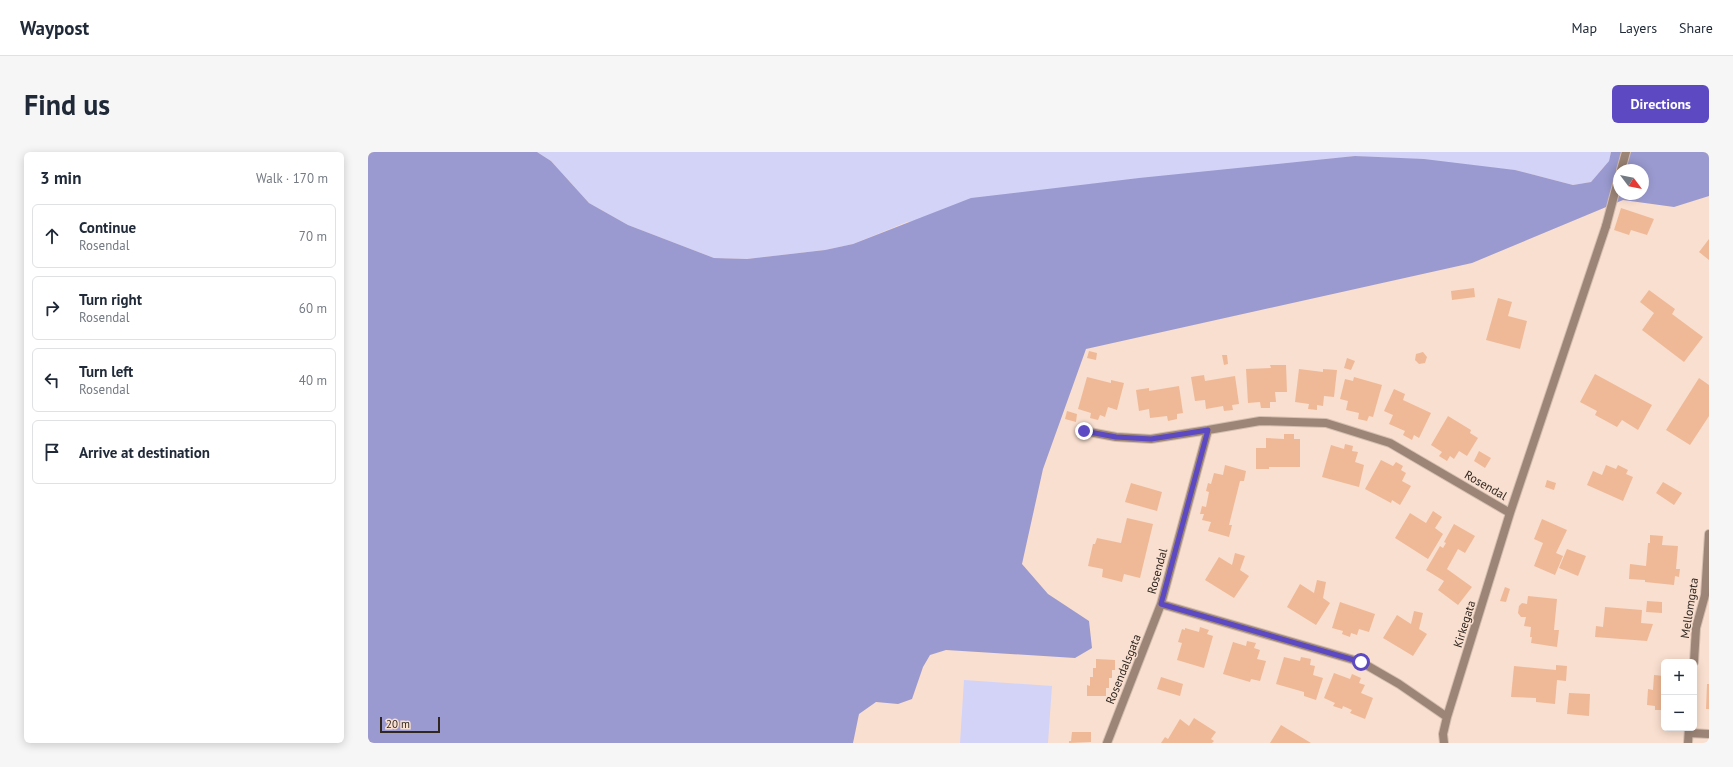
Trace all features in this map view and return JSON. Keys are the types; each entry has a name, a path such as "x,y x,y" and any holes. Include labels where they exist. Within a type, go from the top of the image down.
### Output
{"street":[{"path":"1623,164 1626,152"},
{"name":"Rosendal","path":"1084,431 1116,437 1151,439 1260,421 1326,423 1390,443 1510,513 1606,226 1613,200"},
{"name":"Rosendal","path":"1208,430 1161,604 1361,662 1399,684 1447,718"},
{"name":"Kirkegata","path":"1444,743 1443,734 1447,718 1510,513"},
{"name":"Mellomgata","path":"1694,659 1696,628 1705,595 1709,534"},
{"name":"Rosendalsgata","path":"1107,743 1161,604"},
{"path":"1688,743 1689,731"},
{"path":"1694,731 1709,734"}],"shaded area":[{"path":"368,152 537,152 551,161 589,203 628,225 714,258 747,259 825,250 853,244 971,198 1139,178 1355,156 1424,159 1515,170 1573,185 1591,182 1609,161 1611,152 1709,152 1709,196 1674,207 1623,200 1472,263 1086,349 1043,469 1022,564 1048,594 1089,621 1092,648 1075,658 946,650 930,655 923,667 912,699 898,704 876,702 859,714 853,743 368,743"},
{"path":"537,152 1611,152 1609,161 1591,182 1573,185 1515,170 1355,156 1296,163 907,222 853,244 825,250 747,259 714,258 628,225 589,203 551,161"},
{"path":"964,680 1052,686 1048,743 960,743"}],"building":[{"path":"1621,208 1654,219 1647,235 1631,230 1629,235 1614,230"},
{"path":"1709,239 1709,260 1699,252"},
{"path":"1474,288 1475,297 1452,300 1451,291"},
{"path":"1649,290 1675,309 1672,314 1703,337 1684,362 1642,330 1654,313 1640,302"},
{"path":"1498,298 1512,302 1508,316 1527,321 1520,349 1486,340"},
{"path":"1089,351 1097,353 1096,360 1087,358"},
{"path":"1423,352 1427,357 1425,363 1419,364 1415,360 1416,354"},
{"path":"1222,355 1227,355 1228,364 1224,365"},
{"path":"1347,358 1355,361 1351,370 1344,368"},
{"path":"1270,365 1286,365 1287,392 1275,392 1276,402 1270,402 1270,408 1261,408 1260,402 1248,403 1246,369 1271,368"},
{"path":"1299,369 1323,372 1323,369 1337,370 1334,397 1324,396 1323,406 1317,405 1317,410 1308,409 1309,404 1295,402"},
{"path":"1595,374 1652,405 1638,430 1622,420 1617,427 1595,415 1597,411 1580,402"},
{"path":"1204,375 1205,381 1235,376 1239,404 1232,405 1233,410 1224,411 1223,406 1206,409 1205,400 1195,401 1191,377"},
{"path":"1087,377 1111,383 1111,380 1124,383 1117,410 1108,407 1105,417 1100,415 1098,420 1090,418 1091,413 1078,409"},
{"path":"1354,377 1382,385 1373,417 1369,416 1367,421 1358,419 1359,413 1346,410 1348,401 1340,399 1345,379 1353,381"},
{"path":"1699,378 1709,385 1709,416 1690,445 1666,430"},
{"path":"1179,386 1183,413 1177,414 1177,419 1168,421 1167,416 1150,418 1149,409 1139,411 1136,390 1149,388 1149,391"},
{"path":"1394,389 1405,394 1403,400 1431,413 1419,438 1414,435 1412,440 1403,435 1405,431 1389,424 1393,415 1384,411"},
{"path":"1067,411 1077,414 1076,422 1065,419"},
{"path":"1448,416 1471,430 1470,433 1478,438 1467,456 1459,451 1454,459 1450,456 1447,461 1439,456 1442,452 1431,445"},
{"path":"1284,434 1294,434 1294,439 1300,439 1300,467 1269,467 1269,469 1256,469 1256,448 1266,448 1266,438 1284,439"},
{"path":"1345,444 1353,446 1352,451 1358,452 1355,462 1364,465 1359,487 1322,477 1331,445 1344,449"},
{"path":"1479,451 1491,458 1485,468 1474,461"},
{"path":"1381,460 1393,466 1396,462 1403,466 1401,470 1406,473 1402,481 1411,486 1400,505 1392,500 1391,503 1365,489"},
{"path":"1225,465 1246,471 1244,481 1240,481 1229,525 1232,525 1229,537 1208,531 1211,522 1202,520 1204,514 1200,514 1202,506 1206,507 1209,492 1206,491 1208,483 1211,484 1214,473 1223,475"},
{"path":"1606,465 1616,469 1618,465 1628,470 1626,474 1633,477 1623,501 1587,485 1593,471 1602,475"},
{"path":"1547,480 1556,483 1554,490 1545,487"},
{"path":"1663,482 1682,493 1674,505 1656,493"},
{"path":"1131,483 1162,492 1157,511 1125,502"},
{"path":"1433,511 1442,517 1435,528 1443,534 1428,559 1395,538 1410,513 1426,523"},
{"path":"1127,518 1153,524 1140,578 1124,574 1122,582 1102,577 1103,569 1088,566 1093,544 1095,544 1097,538 1121,543"},
{"path":"1542,519 1567,530 1556,553 1563,556 1555,575 1534,566 1543,543 1534,539"},
{"path":"1454,524 1475,536 1465,553 1458,549 1447,569 1472,587 1458,605 1438,590 1444,581 1426,570 1440,546 1443,548 1446,543 1444,542"},
{"path":"1650,535 1663,536 1662,545 1678,546 1676,569 1680,569 1679,577 1675,576 1674,585 1629,579 1630,564 1646,566"},
{"path":"1567,549 1586,556 1578,576 1559,568"},
{"path":"1235,553 1245,556 1240,570 1249,576 1234,598 1205,580 1219,557 1232,565"},
{"path":"1317,580 1326,582 1323,598 1330,603 1316,625 1287,607 1300,584 1314,593"},
{"path":"1505,587 1510,589 1506,602 1500,601"},
{"path":"1528,596 1557,599 1554,630 1559,630 1557,647 1531,643 1531,627 1524,626 1526,617 1521,617 1518,613 1519,606 1522,603 1527,604"},
{"path":"1647,601 1662,602 1662,613 1646,612"},
{"path":"1340,602 1375,614 1369,632 1359,629 1357,635 1351,633 1350,637 1342,634 1343,631 1332,628"},
{"path":"1605,607 1642,610 1641,623 1653,624 1647,641 1595,637 1596,626 1603,627"},
{"path":"1414,611 1423,613 1419,629 1427,634 1413,656 1383,638 1397,615 1411,624"},
{"path":"1200,627 1209,630 1207,634 1213,636 1204,668 1177,660 1182,643 1178,642 1182,629 1185,630 1185,628 1199,632"},
{"path":"1247,641 1256,643 1254,648 1260,650 1257,659 1266,661 1260,681 1251,679 1250,682 1223,674 1233,642 1246,646"},
{"path":"1284,657 1300,661 1301,657 1311,659 1310,665 1315,666 1313,675 1323,678 1316,700 1304,696 1304,692 1276,684"},
{"path":"1096,659 1115,660 1115,670 1112,670 1112,678 1109,678 1109,688 1106,688 1106,696 1087,696 1087,685 1090,686 1090,677 1093,677 1093,668 1096,668"},
{"path":"1556,665 1567,666 1566,681 1557,680 1555,704 1536,702 1536,698 1511,697 1514,666 1556,670"},
{"path":"1334,673 1350,679 1352,674 1361,678 1359,683 1365,685 1361,693 1373,698 1365,719 1350,713 1352,710 1343,706 1342,709 1333,706 1335,703 1324,698"},
{"path":"1654,675 1661,676 1661,710 1655,710 1655,706 1647,705 1648,689 1653,690"},
{"path":"1161,677 1183,684 1180,696 1157,689"},
{"path":"1707,684 1709,684 1709,709 1706,709"},
{"path":"1569,693 1590,694 1589,716 1567,714"},
{"path":"1194,718 1216,732 1211,739 1214,741 1212,743 1161,743 1165,737 1168,739 1180,719 1189,726"},
{"path":"1281,725 1311,743 1270,743"},
{"path":"1072,732 1091,732 1091,742 1069,743 1069,741 1071,741"}],"route":[{"path":"1084,431 1116,437 1151,439 1208,430 1161,604 1361,662"}]}
